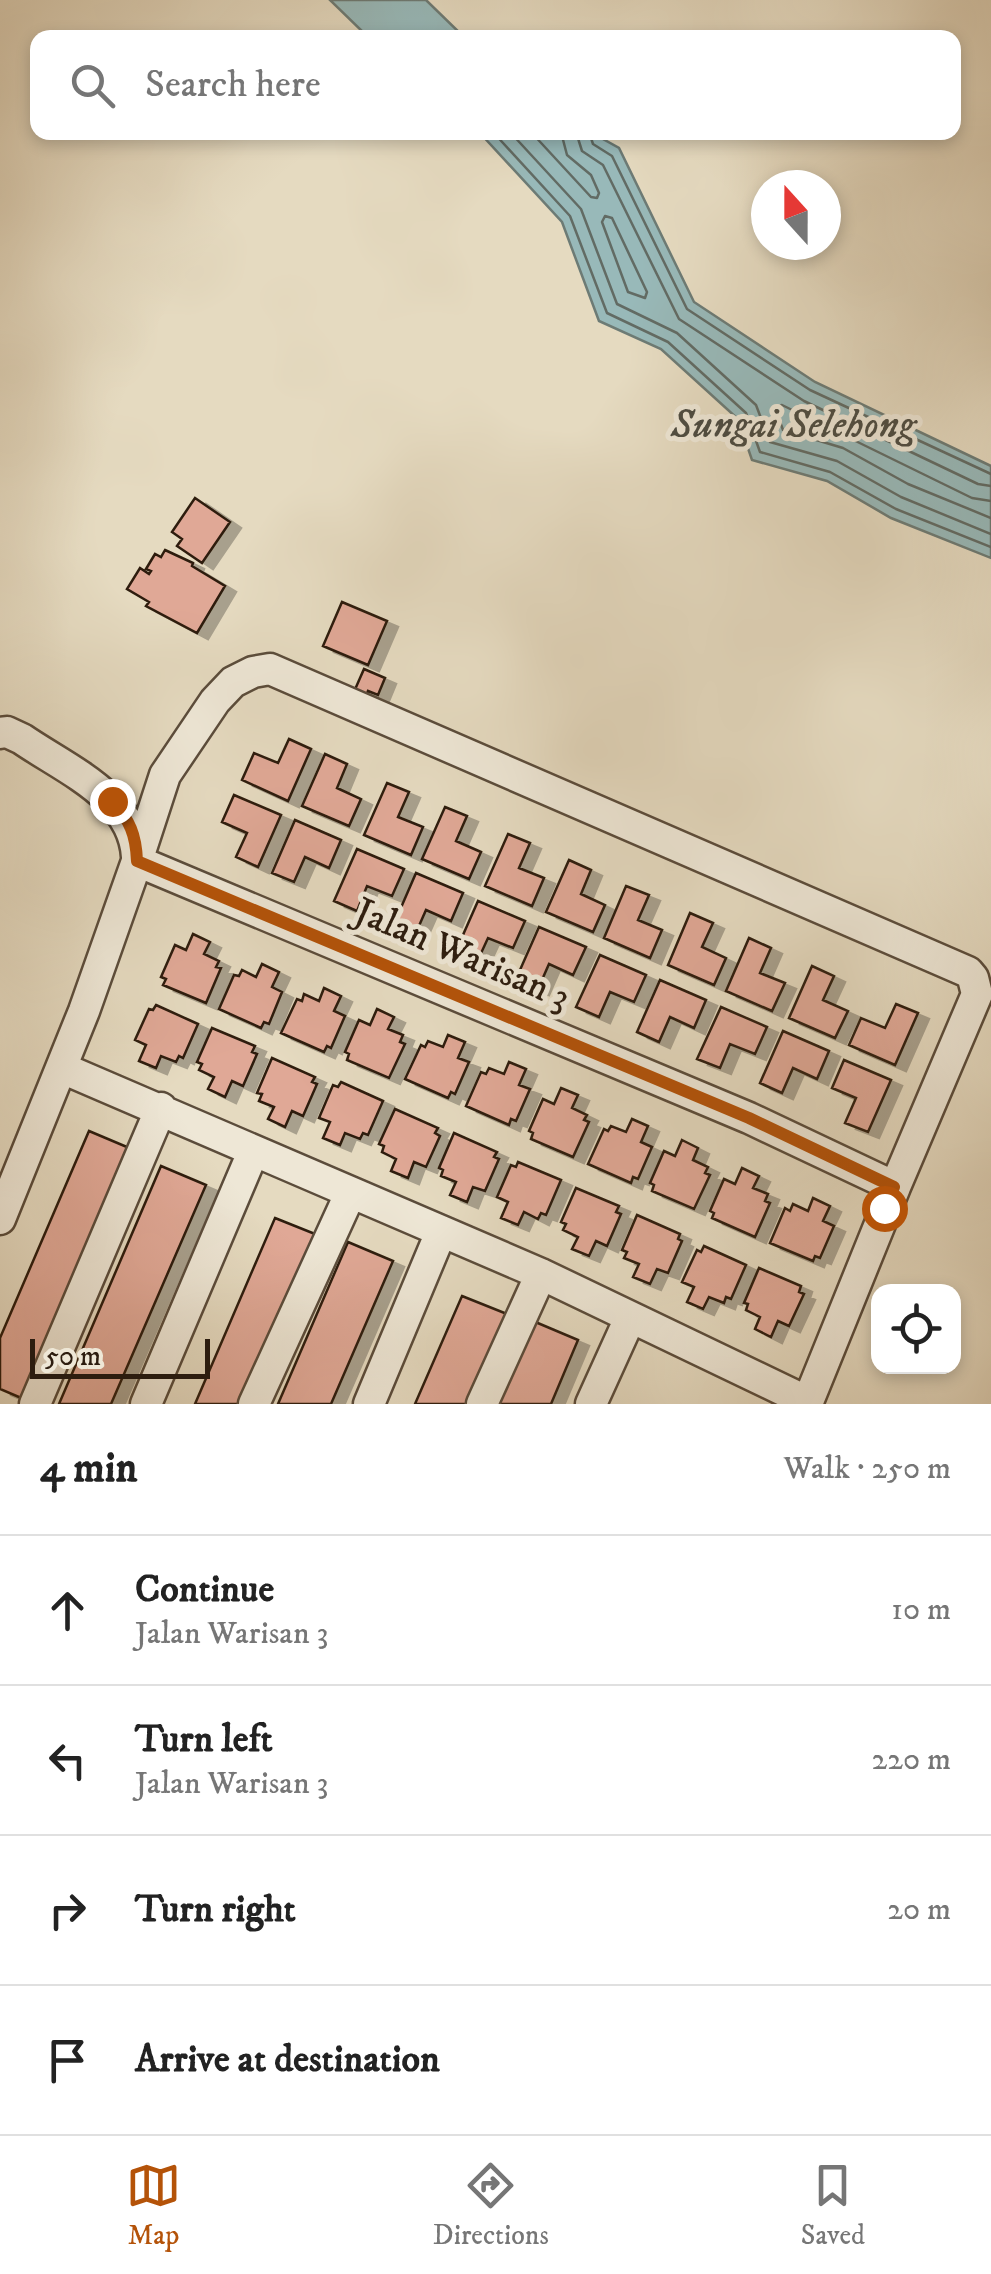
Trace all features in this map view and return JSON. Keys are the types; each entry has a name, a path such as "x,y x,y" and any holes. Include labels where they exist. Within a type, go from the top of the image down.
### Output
{"street":[{"path":"0,1219 62,1068 165,775 215,700 233,682 270,669 968,972 977,994 894,1187 808,1403 540,1274 62,1068"},
{"path":"0,733 7,732 22,740 112,801 126,815 136,836 137,861"},
{"name":"Jalan Warisan 3","path":"137,861 749,1118 894,1187"},
{"path":"35,1404 161,1108"},
{"path":"146,1404 253,1152"},
{"path":"254,1404 350,1194"},
{"path":"369,1404 441,1232"},
{"path":"482,1404 540,1274"},
{"path":"591,1404 630,1318"}],"water":[{"path":"330,0 426,0 457,30 361,30"},
{"name":"Sungai Selehong","path":"486,140 605,140 619,148 694,302 815,382 991,466 991,558 891,518 827,481 752,460 738,419 661,349 599,321 562,222"}],"building":[{"path":"195,498 230,522 202,563 177,546 182,539 172,532"},
{"path":"165,550 193,563 192,566 225,586 197,633 146,606 149,602 127,589 140,568 149,574 151,571 146,569 155,554 161,557"},
{"path":"342,602 387,621 368,665 323,646"},
{"path":"364,669 385,678 378,695 368,691 365,699 353,694"},
{"path":"289,739 311,749 288,801 242,780 254,753 278,763"},
{"path":"325,754 347,764 337,788 361,799 349,826 302,806"},
{"path":"387,783 409,792 398,817 423,827 411,855 364,835"},
{"path":"234,795 281,815 258,867 236,857 247,833 222,822"},
{"path":"445,807 467,816 456,841 481,852 469,879 422,859"},
{"path":"295,820 341,840 329,868 305,857 294,882 272,873"},
{"path":"508,834 530,843 519,868 544,878 532,906 485,886"},
{"path":"357,849 404,869 392,896 367,886 357,911 334,901"},
{"path":"569,860 591,870 581,894 605,905 593,932 546,912"},
{"path":"416,873 463,893 451,921 426,910 415,935 393,926"},
{"path":"626,886 649,895 638,920 662,930 650,958 604,938"},
{"path":"478,901 525,921 513,948 488,938 477,962 455,953"},
{"path":"690,913 713,923 702,947 726,958 714,985 668,965"},
{"path":"539,927 586,947 573,975 549,964 538,989 516,979"},
{"path":"193,934 210,942 204,954 219,961 216,967 221,968 206,1003 163,985 166,979 161,977 175,945 186,950"},
{"path":"749,938 771,948 760,973 785,983 772,1011 726,991"},
{"path":"600,955 646,975 634,1002 610,992 599,1017 576,1007"},
{"path":"262,964 279,972 272,987 282,992 269,1024 264,1022 261,1028 219,1009 234,975 239,976 242,970 256,977"},
{"path":"812,966 834,976 823,1000 848,1011 835,1038 789,1018"},
{"path":"660,980 706,1000 694,1028 670,1017 659,1042 637,1032"},
{"path":"324,988 341,996 334,1011 345,1016 331,1048 327,1046 324,1052 281,1033 297,999 302,1001 304,994 319,1001"},
{"path":"896,1004 918,1013 895,1065 849,1045 861,1018 885,1028"},
{"path":"156,1005 198,1024 183,1058 179,1056 176,1062 161,1056 156,1068 139,1061 146,1045 135,1040 149,1009"},
{"path":"721,1007 767,1027 755,1054 730,1044 720,1068 697,1059"},
{"path":"377,1009 394,1017 388,1029 403,1035 400,1042 405,1044 389,1078 347,1060 349,1054 345,1052 359,1020 370,1025"},
{"path":"212,1028 255,1046 252,1052 257,1054 243,1086 232,1081 225,1097 208,1089 214,1077 199,1070 202,1064 197,1062"},
{"path":"783,1031 829,1051 817,1079 793,1068 782,1093 760,1083"},
{"path":"448,1035 465,1042 458,1058 469,1062 455,1094 451,1092 448,1098 405,1079 421,1045 425,1047 428,1041 443,1047"},
{"path":"272,1058 315,1077 312,1082 317,1084 303,1116 292,1111 285,1127 268,1119 274,1107 259,1101 262,1094 257,1093"},
{"path":"844,1060 891,1080 868,1132 845,1123 856,1098 832,1088"},
{"path":"509,1062 526,1069 519,1085 530,1089 516,1121 511,1119 509,1125 466,1106 481,1072 486,1074 489,1068 504,1074"},
{"path":"341,1082 383,1101 368,1135 363,1133 360,1139 345,1133 340,1145 323,1138 330,1122 319,1118 333,1085 338,1087"},
{"path":"561,1088 578,1095 572,1108 587,1115 584,1120 589,1122 573,1157 531,1139 533,1133 529,1131 543,1099 554,1104"},
{"path":"395,1109 438,1128 435,1133 440,1136 426,1167 414,1162 408,1178 391,1171 396,1159 382,1152 384,1146 379,1144"},
{"path":"632,1119 648,1126 641,1142 652,1147 638,1179 633,1177 631,1183 588,1164 604,1129 608,1131 611,1126 626,1132"},
{"path":"89,1131 134,1150 26,1400 0,1389 0,1338"},
{"path":"454,1133 497,1152 494,1157 499,1159 485,1191 473,1187 467,1202 450,1195 456,1182 441,1176 443,1170 439,1168"},
{"path":"682,1140 698,1148 693,1160 708,1167 705,1173 710,1175 694,1209 652,1191 654,1185 650,1183 664,1151 675,1156"},
{"path":"518,1162 561,1180 546,1215 541,1213 538,1219 524,1212 518,1225 501,1218 508,1202 497,1197 511,1165 516,1167"},
{"path":"161,1166 206,1185 111,1404 59,1404"},
{"path":"742,1168 759,1176 753,1188 768,1194 765,1201 770,1203 755,1237 712,1218 714,1213 710,1211 724,1179 735,1184"},
{"path":"576,1188 619,1206 616,1212 621,1214 607,1246 596,1241 589,1256 572,1249 578,1237 563,1230 566,1224 561,1222"},
{"path":"813,1198 830,1206 823,1221 834,1226 820,1258 815,1256 813,1261 770,1243 785,1208 790,1211 793,1204 808,1211"},
{"path":"637,1215 680,1234 678,1239 682,1241 668,1273 657,1269 650,1284 633,1277 639,1264 624,1258 627,1252 622,1250"},
{"path":"275,1218 320,1236 248,1404 195,1404"},
{"path":"348,1242 393,1261 331,1404 278,1404"},
{"path":"704,1246 746,1265 731,1299 726,1297 724,1303 709,1297 703,1309 687,1302 694,1287 682,1282 697,1250 701,1252"},
{"path":"759,1268 801,1286 799,1292 804,1294 789,1326 778,1321 771,1337 755,1329 760,1317 746,1310 748,1304 744,1303"},
{"path":"462,1296 507,1314 468,1404 415,1404"},
{"path":"533,1321 578,1340 551,1404 498,1404"}],"route":[{"path":"112,801 126,815 136,836 137,861 871,1173 894,1187 884,1208"}]}
